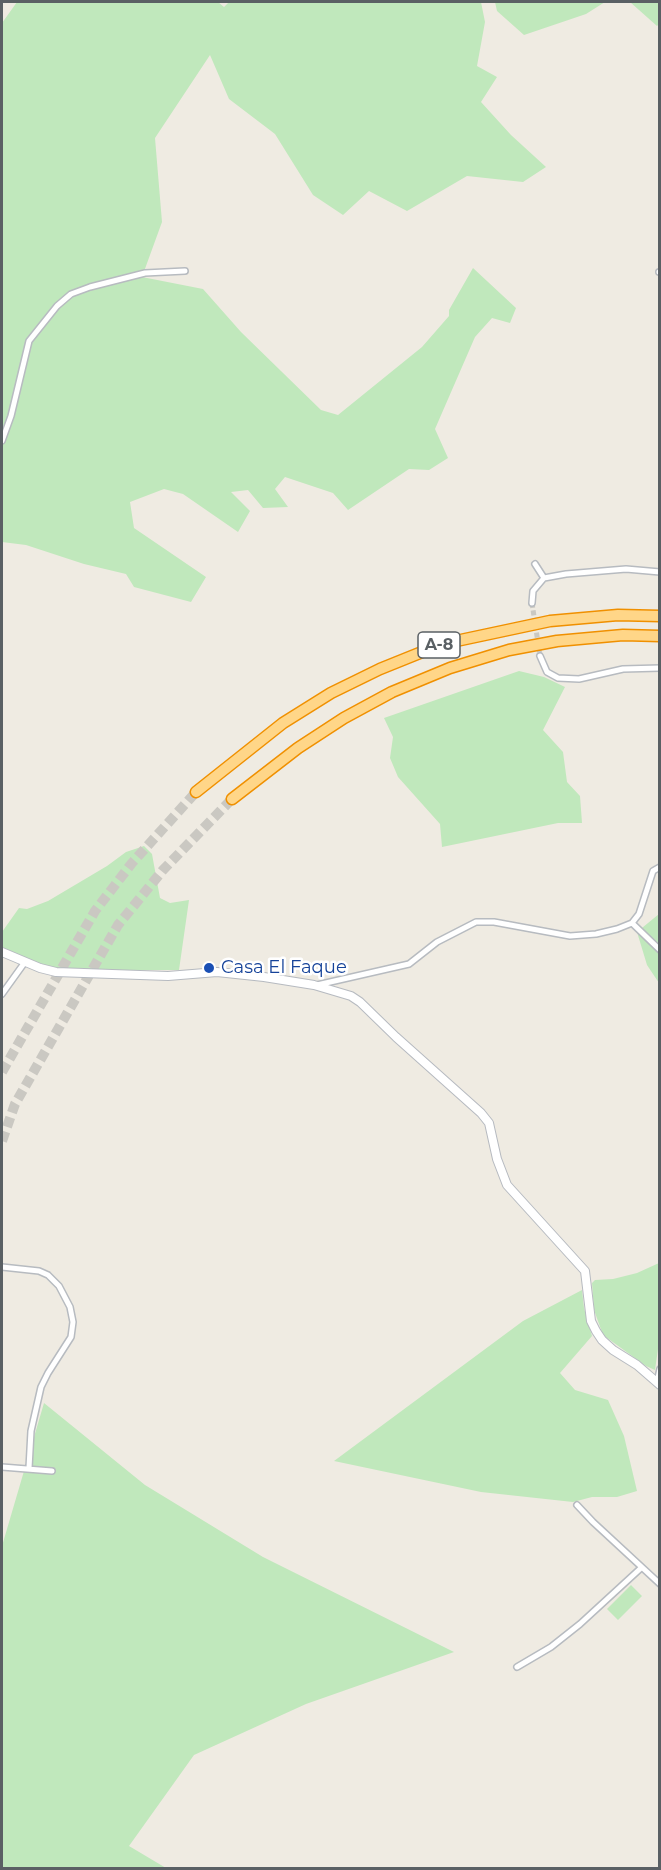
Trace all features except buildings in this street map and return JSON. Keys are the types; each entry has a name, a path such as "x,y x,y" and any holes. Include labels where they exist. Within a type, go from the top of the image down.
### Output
{"highway":[{"name":"A-8","path":"196,792 283,723 321,699 380,669 442,644 550,621 618,615 660,615"},
{"name":"A-8","path":"232,799 298,748 344,718 392,692 450,668 509,650 557,641 623,635 660,636"}],"street":[{"path":"2,441 11,416 29,341 57,306 71,294 90,287 145,273 185,271"},
{"path":"535,564 544,578"},
{"path":"532,603 533,591 544,578 626,569 660,572"},
{"path":"540,656 547,672 558,678 579,679 623,669 660,668"},
{"path":"314,986 409,964 437,942 476,922 494,922 570,936 596,934 617,929 632,923 639,914 653,871 660,867"},
{"path":"632,923 660,950"},
{"path":"2,952 40,968 71,974 168,976 217,972 264,977 337,990 351,996 481,1113 489,1123 497,1159 507,1185 585,1271 591,1321 596,1331 613,1350 637,1365 658,1383"},
{"path":"2,994 25,962"},
{"path":"2,1268 39,1271 48,1275 59,1286 70,1307 73,1322 71,1337 41,1388 31,1431 30,1468"},
{"path":"658,1383 660,1369"},
{"path":"2,1467 52,1471"},
{"path":"578,1505 660,1584"},
{"path":"517,1667 551,1647 580,1624 641,1568"}],"green space":[{"path":"17,2 218,2 224,7 229,2 481,2 485,22 477,66 497,77 481,102 511,135 546,167 523,182 467,176 407,211 369,191 343,215 313,195 275,134 229,99 210,55 155,138 162,222 142,277 203,289 241,332 321,410 338,415 422,347 449,316 449,310 473,268 516,308 510,323 492,318 475,337 435,429 448,458 429,470 409,469 348,510 333,493 285,477 275,489 288,507 263,508 248,490 231,492 250,511 238,532 183,494 164,489 130,502 134,528 206,577 191,602 134,587 126,574 84,564 26,545 2,542 2,23"},
{"path":"495,2 605,2 586,14 524,35 497,11"},
{"path":"630,2 659,2 659,24 657,26"},
{"path":"519,671 544,677 565,687 543,730 563,752 567,782 580,796 582,823 558,823 442,847 440,824 398,777 390,758 393,737 384,718"},
{"path":"144,846 152,854 160,898 170,903 189,900 179,970 57,968 37,963 2,947 2,932 19,908 27,909 48,901 126,852"},
{"path":"659,914 659,983 647,965 637,932"},
{"path":"659,1263 659,1342 655,1370 603,1335 594,1310 592,1283 595,1280 613,1279 637,1273"},
{"path":"582,1290 584,1308 592,1336 560,1373 575,1390 608,1400 624,1436 637,1491 617,1497 592,1497 573,1502 481,1492 334,1461 523,1321"},
{"path":"44,1403 145,1485 263,1557 454,1652 306,1704 194,1755 129,1846 166,1868 2,1868 2,1546"},
{"path":"631,1585 642,1596 618,1620 607,1609"}],"tunnel":[{"path":"532,603 540,656"},
{"path":"2,1072 95,911 132,863 196,792"},
{"path":"2,1141 15,1104 118,925 163,870 232,799"}],"place":[{"name":"Casa El Faque","path":"209,968"}]}
